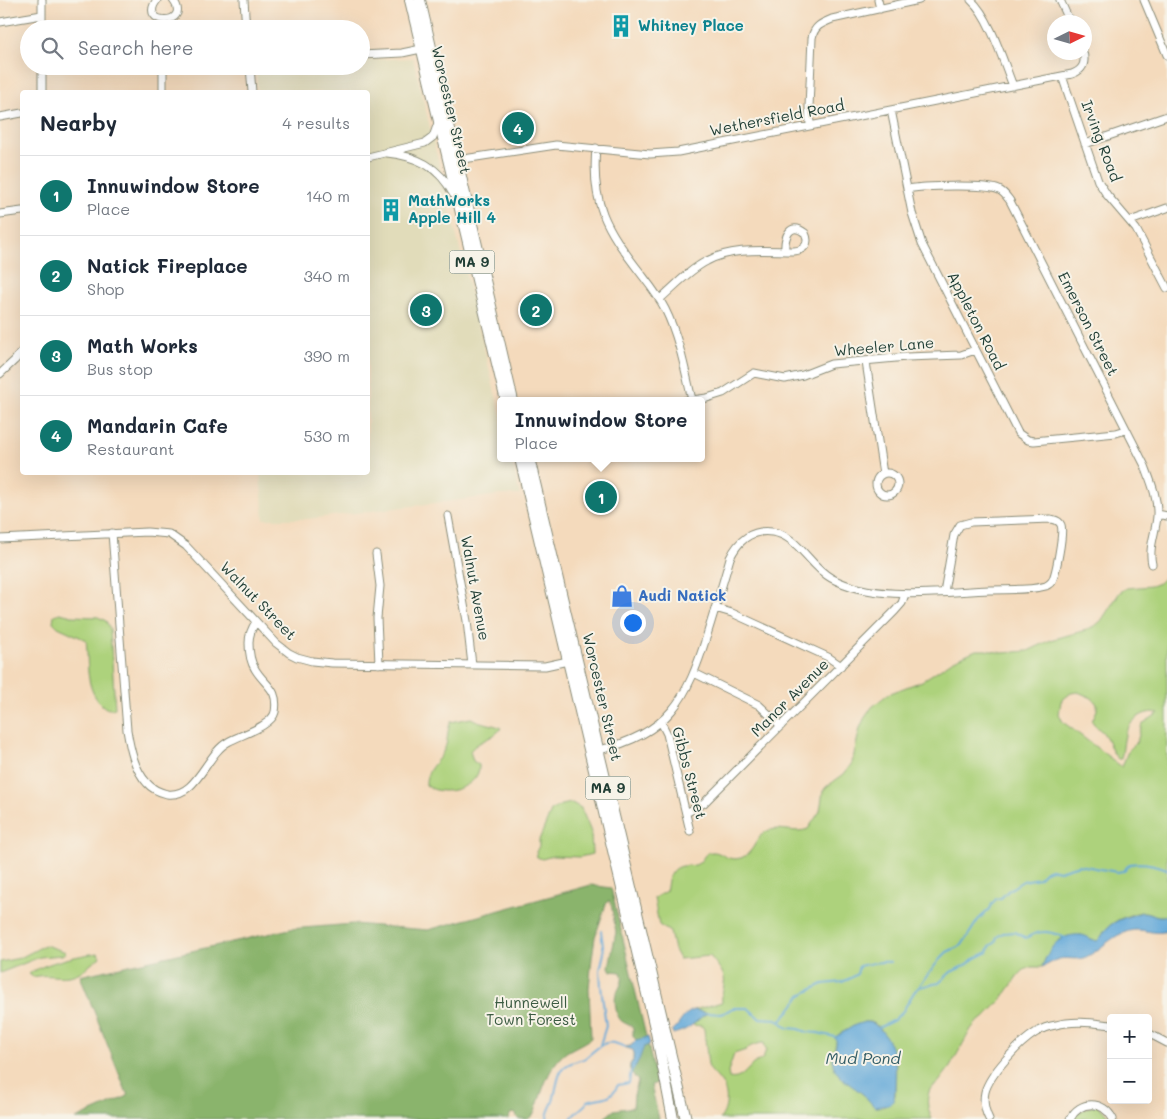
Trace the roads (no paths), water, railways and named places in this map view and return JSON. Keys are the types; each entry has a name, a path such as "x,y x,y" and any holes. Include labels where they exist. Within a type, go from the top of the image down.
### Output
{"highway":[{"name":"Worcester Street","path":"410,0 505,397"},
{"name":"Worcester Street","path":"420,0 512,397"},
{"name":"Worcester Street","path":"521,462 656,1032 673,1119"},
{"name":"Worcester Street","path":"529,462 686,1119"}],"street":[{"path":"42,0 42,20"},
{"path":"156,0 153,7 154,15 160,20"},
{"path":"170,20 176,12 176,5 173,0"},
{"path":"244,0 245,20"},
{"path":"878,0 880,9"},
{"path":"810,125 812,48 815,29 822,23 832,19 919,0"},
{"path":"971,0 987,22 1013,86"},
{"path":"1060,0 1067,15"},
{"path":"1144,0 1167,55"},
{"path":"0,22 42,15"},
{"path":"370,55 402,53 421,49"},
{"name":"Wethersfield Road","path":"457,160 548,145 650,154 669,153 1062,76 1080,71 1084,65 1084,60"},
{"path":"42,75 42,90"},
{"path":"163,75 163,90"},
{"path":"251,75 252,90"},
{"name":"Irving Road","path":"1062,76 1102,188 1141,237 1167,288"},
{"name":"Appleton Road","path":"891,110 915,225 922,244 1018,433 1028,440 1041,440 1107,434 1126,430"},
{"path":"0,118 20,113"},
{"path":"1085,144 1167,116"},
{"path":"370,157 429,140 436,132 438,123"},
{"path":"596,148 595,166 604,218 618,244 660,299 669,317 676,336 691,397"},
{"path":"387,153 404,156 431,166 445,179 458,204"},
{"name":"Emerson Street","path":"907,189 922,187 991,188 997,189 1006,196 1151,482 1156,497 1157,514 1151,550 1152,564"},
{"path":"1130,221 1167,208"},
{"path":"0,214 20,211"},
{"path":"660,299 695,269 715,257 738,252 785,251"},
{"name":"Wheeler Lane","path":"705,398 723,393 754,373 784,379 803,375 831,364 907,357 961,355 975,350"},
{"path":"0,374 20,354"},
{"path":"866,362 883,474"},
{"path":"1157,514 1167,516"},
{"name":"Walnut Avenue","path":"448,516 466,615 472,665"},
{"path":"599,750 635,739 661,722 678,704 694,673 734,550 749,536 763,531 778,533 789,539 821,572 836,580 860,588 905,594 944,592 1046,586 1050,584 1054,575 1062,535 1061,525 1059,522 1051,519 972,522 960,525 954,535 944,592"},
{"name":"Walnut Street","path":"0,539 154,532 174,536 276,643 297,657 332,663 379,664 545,666 568,662"},
{"path":"112,533 127,730 130,749 139,771 151,788 169,794 175,794 185,789 194,781 223,745 265,724 272,718 275,710 275,694 254,668 250,655 250,634 256,622"},
{"path":"376,554 380,586 377,618 379,664"},
{"name":"Manor Avenue","path":"686,813 704,803 841,666 899,606 905,594"},
{"path":"715,608 732,613 828,657 841,666"},
{"path":"694,673 759,705 781,726"},
{"name":"Gibbs Street","path":"661,722 667,734 690,831"},
{"path":"989,1119 984,1099 988,1084 997,1071 1027,1039 1041,1030 1066,1023 1082,1022 1107,1025"},
{"path":"1152,1035 1167,1043"},
{"path":"1070,1119 1080,1108 1091,1104 1105,1108 1113,1119"}],"water":[{"path":"1142,912 1157,916 1167,915 1167,931 1157,933 1139,930 1129,931 1112,939 1086,957 1059,959 1042,967 1051,948 1061,939 1067,936 1082,935 1097,941 1107,928 1115,922"},
{"path":"694,1010 708,1013 681,1032 673,1034 672,1031 684,1017"},
{"name":"Mud Pond","path":"864,1022 876,1025 881,1030 889,1042 894,1055 894,1100 888,1105 875,1107 864,1095 838,1074 833,1064 836,1044 835,1037"},
{"path":"648,1037 650,1044 644,1047 638,1064 631,1072 630,1065 633,1062 634,1052 624,1047 631,1046 636,1040"}],"waterway":[{"path":"920,985 947,952 962,945 978,920 990,909 996,899 1001,898 1023,881 1039,878 1051,869 1059,871 1079,865 1117,872 1123,871 1130,864 1135,863 1167,869"},
{"path":"600,1045 606,1026 600,970 604,953 601,931"},
{"path":"880,1027 894,1020 903,1011 919,987 939,983 951,972 988,952 997,937 1003,933 1015,932 1026,938 1036,933 1046,932 1065,938"},
{"path":"781,1020 801,995 823,984 842,982 851,978 857,974 859,966 891,962"},
{"path":"707,1013 722,1014 733,1008 748,1008 759,1018 777,1019 788,1028 835,1037"},
{"path":"547,1119 558,1078 563,1068 585,1058 605,1043 614,1043 625,1047"},
{"path":"571,1119 588,1101 609,1096 618,1085 629,1083 631,1071"}],"place":[{"name":"Whitney Place","path":"621,26"},
{"name":"Mandarin Cafe","path":"518,128"},
{"name":"MathWorks Apple Hill 4","path":"391,210"},
{"name":"Math Works","path":"426,310"},
{"name":"Natick Fireplace","path":"536,310"},
{"name":"Innuwindow Store","path":"601,497"},
{"name":"Audi Natick","path":"622,596"}],"park label":[{"name":"Hunnewell Town Forest","path":"531,1012"}]}
